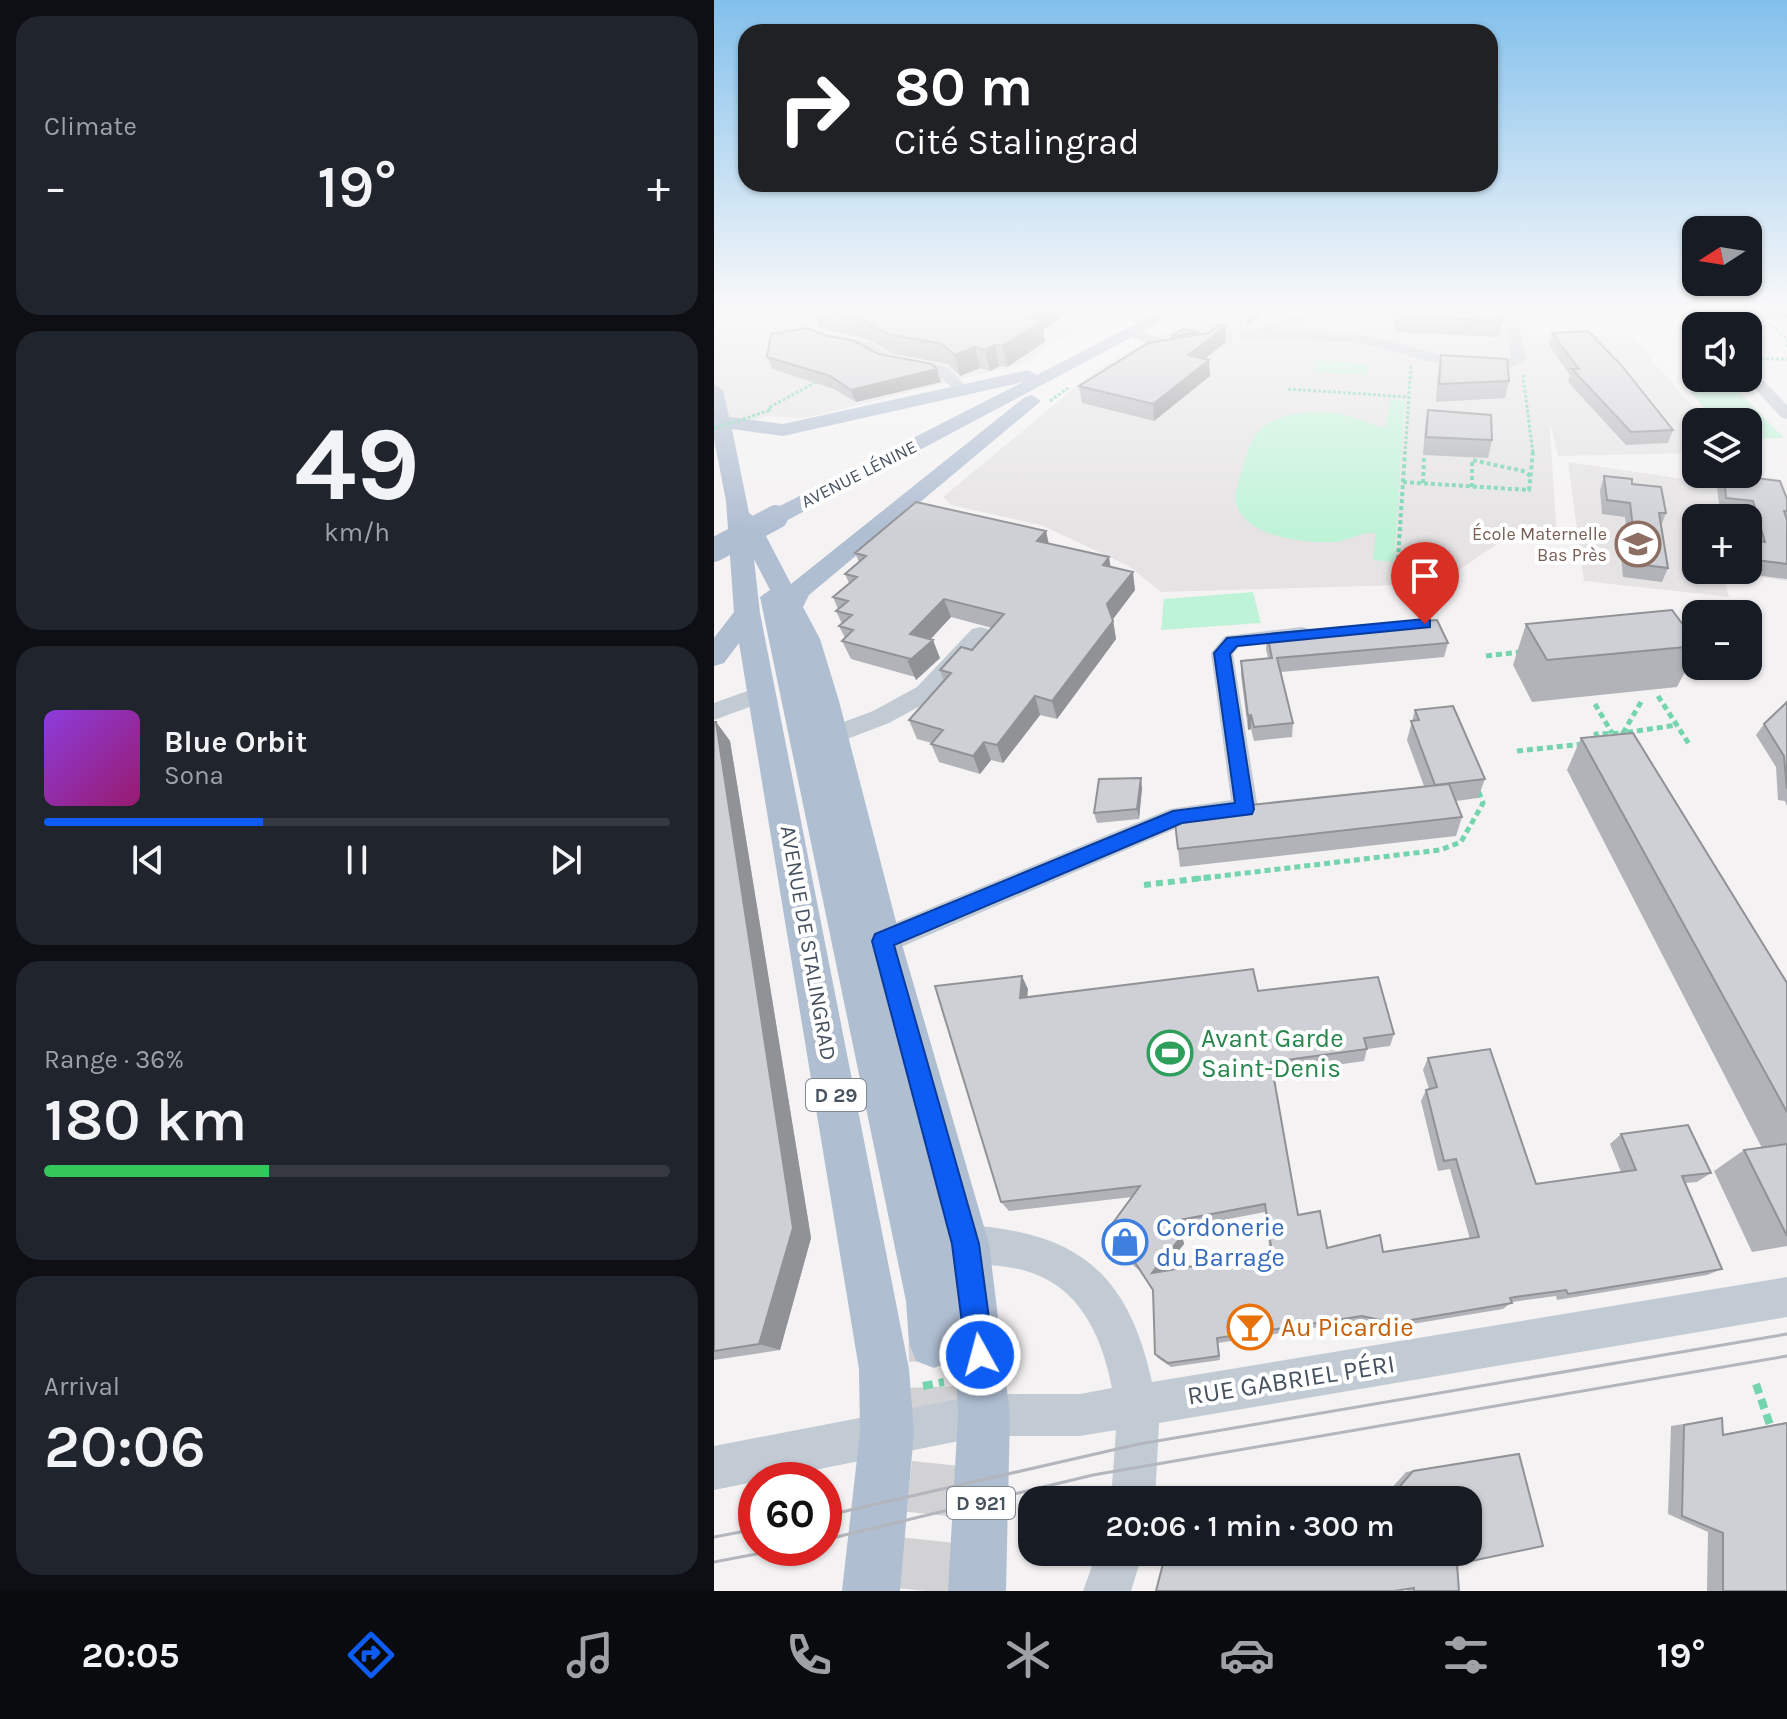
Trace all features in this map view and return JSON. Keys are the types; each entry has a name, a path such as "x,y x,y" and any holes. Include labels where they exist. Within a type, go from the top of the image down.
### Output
{"main road":[{"path":"718,424 783,430 987,384"},
{"name":"AVENUE LÉNINE","path":"714,550 775,512 1014,384"},
{"name":"AVENUE LÉNINE","path":"714,538 775,512 1033,384"},
{"path":"793,625 814,579 1052,384"},
{"name":"AVENUE DE STALINGRAD","path":"714,390 718,424 737,501 747,613 761,694 884,1369 887,1432 871,1591"},
{"path":"714,486 737,501"},
{"name":"AVENUE DE STALINGRAD","path":"737,501 793,625 834,735 883,941 966,1244 984,1415"},
{"path":"793,625 806,622 814,579"},
{"path":"714,657 747,613"},
{"name":"AVENUE DE STALINGRAD","path":"793,625 930,1301 934,1343"},
{"name":"D 29","path":"774,758 909,1207"},
{"name":"D 921","path":"977,1591 984,1415"}],"street":[{"path":"956,384 962,390"},
{"path":"1762,388 1787,414"},
{"path":"883,941 1179,816 1245,809 1222,653 1233,641 1319,633"},
{"path":"834,735 881,717 925,693 980,634"},
{"path":"714,712 761,694"},
{"path":"966,1244 1028,1252 1060,1265 1097,1295 1121,1345 1136,1406 1140,1467 1136,1486"},
{"name":"RUE GABRIEL PÉRI","path":"714,1468 984,1415 1080,1415 1787,1297"},
{"path":"1107,1591 1115,1566"}],"path":[{"path":"718,424 771,410 768,408 812,384"},
{"path":"1397,573 1409,384"},
{"path":"1403,482 1529,490 1533,477 1529,410 1524,384"},
{"path":"1288,389 1408,397"},
{"path":"1423,483 1424,457"},
{"path":"1472,487 1472,460 1523,471 1533,477"},
{"path":"1486,656 1530,651"},
{"path":"1658,696 1689,744"},
{"path":"1623,733 1641,702"},
{"path":"1595,704 1612,733"},
{"path":"1623,733 1632,748 1604,750 1596,734 1677,725"},
{"path":"1517,751 1600,742"},
{"path":"1621,749 1629,762"},
{"path":"1144,885 1440,850 1461,842 1483,803 1478,788"},
{"path":"1756,1384 1777,1443"}],"shaded area":[{"path":"714,384 941,384 805,418 769,416 714,432"},
{"path":"1079,384 1673,384 1694,408 1682,408 1682,453 1558,456 1549,419 1557,539 1515,532 1438,584 1161,592 1129,566 1041,525 951,505 943,497"},
{"name":"École Maternelle Bas Près","path":"1568,462 1682,479 1682,488 1746,488 1787,494 1787,581 1762,577 1762,504 1682,504 1682,584 1726,584 1729,597 1584,581"}],"green space":[{"path":"1690,392 1739,392 1755,408 1704,408"},
{"path":"1390,399 1405,401 1394,562 1373,560 1376,533 1334,542 1305,541 1271,534 1244,518 1237,506 1236,491 1250,446 1265,425 1286,416 1323,412 1386,427"},
{"path":"1762,416 1784,438 1762,439"},
{"path":"1253,592 1261,623 1161,630 1164,599"}],"building":[{"path":"842,384 875,384 851,390"},
{"path":"1082,384 1178,384 1153,404 1079,386"},
{"path":"1586,384 1636,384 1673,430 1631,432"},
{"path":"1428,410 1491,415 1492,440 1426,437"},
{"path":"1604,476 1632,479 1632,484 1661,487 1666,513 1659,513 1668,568 1629,563 1627,543 1635,544 1630,503 1607,500"},
{"path":"1762,479 1780,481 1787,499 1787,511 1784,511 1787,520 1787,564 1762,561 1762,542 1765,542 1762,504 1726,498 1725,488 1762,488"},
{"path":"916,502 1046,531 1037,541 1109,557 1103,565 1133,572 1107,604 1113,621 1052,701 1035,696 997,745 984,742 973,756 931,744 943,730 909,720 951,673 940,670 961,647 972,650 1004,614 944,599 910,634 933,640 908,662 911,659 842,641 853,630 839,626 852,615 836,611 848,601 833,597 857,577 845,574 866,556 855,553"},
{"path":"1672,610 1682,623 1682,647 1547,660 1526,624"},
{"path":"1437,620 1448,643 1277,658 1293,723 1254,727 1251,715 1248,716 1241,661 1272,658 1267,634"},
{"path":"1787,702 1787,789 1784,756 1764,724"},
{"path":"1453,706 1485,779 1435,785 1411,721 1419,720 1415,710"},
{"path":"714,722 793,1228 759,1344 714,1351"},
{"path":"1633,733 1787,983 1787,1112 1581,738"},
{"path":"1141,778 1137,809 1094,813 1099,779"},
{"path":"1449,784 1462,817 1178,849 1174,813"},
{"path":"1253,969 1258,991 1378,977 1394,1034 1364,1038 1367,1049 1271,1062 1298,1215 1320,1211 1327,1248 1380,1235 1383,1252 1479,1237 1456,1159 1444,1161 1426,1090 1437,1087 1428,1058 1490,1049 1536,1184 1636,1170 1621,1134 1688,1125 1711,1173 1682,1176 1722,1269 1568,1294 1566,1290 1515,1297 1510,1298 1512,1303 1393,1323 1362,1316 1217,1338 1219,1356 1168,1363 1155,1354 1153,1290 1136,1264 1104,1235 1140,1186 1001,1202 935,986 1022,976 1020,998","holes":["1265,1204 1272,1253 1152,1273 1182,1236 1169,1222"]},
{"path":"1787,1144 1787,1236 1744,1150"},
{"path":"1722,1418 1723,1435 1787,1423 1787,1591 1723,1591 1723,1533 1682,1516 1684,1425"},
{"path":"1519,1454 1543,1546 1482,1559 1482,1486 1400,1486 1413,1471"},
{"path":"1162,1566 1457,1566 1459,1591 1414,1591 1414,1588 1394,1591 1156,1591"}],"tunnel":[{"path":"924,1591 938,1458 934,1343"}],"tram line":[{"path":"842,1512 1139,1444 1787,1334"},
{"path":"842,1536 1093,1475 1787,1356"},
{"path":"714,1537 738,1532"},
{"path":"714,1562 738,1557"}],"place":[{"name":"École Maternelle Bas Près","path":"1638,544"},
{"name":"Avant Garde Saint-Denis","path":"1170,1053"},
{"name":"Cordonerie du Barrage","path":"1125,1242"},
{"name":"Au Picardie","path":"1250,1327"}],"route":[{"path":"980,1355 966,1244 883,941 1179,816 1245,809 1224,684 1222,653 1233,641 1425,624"}]}
